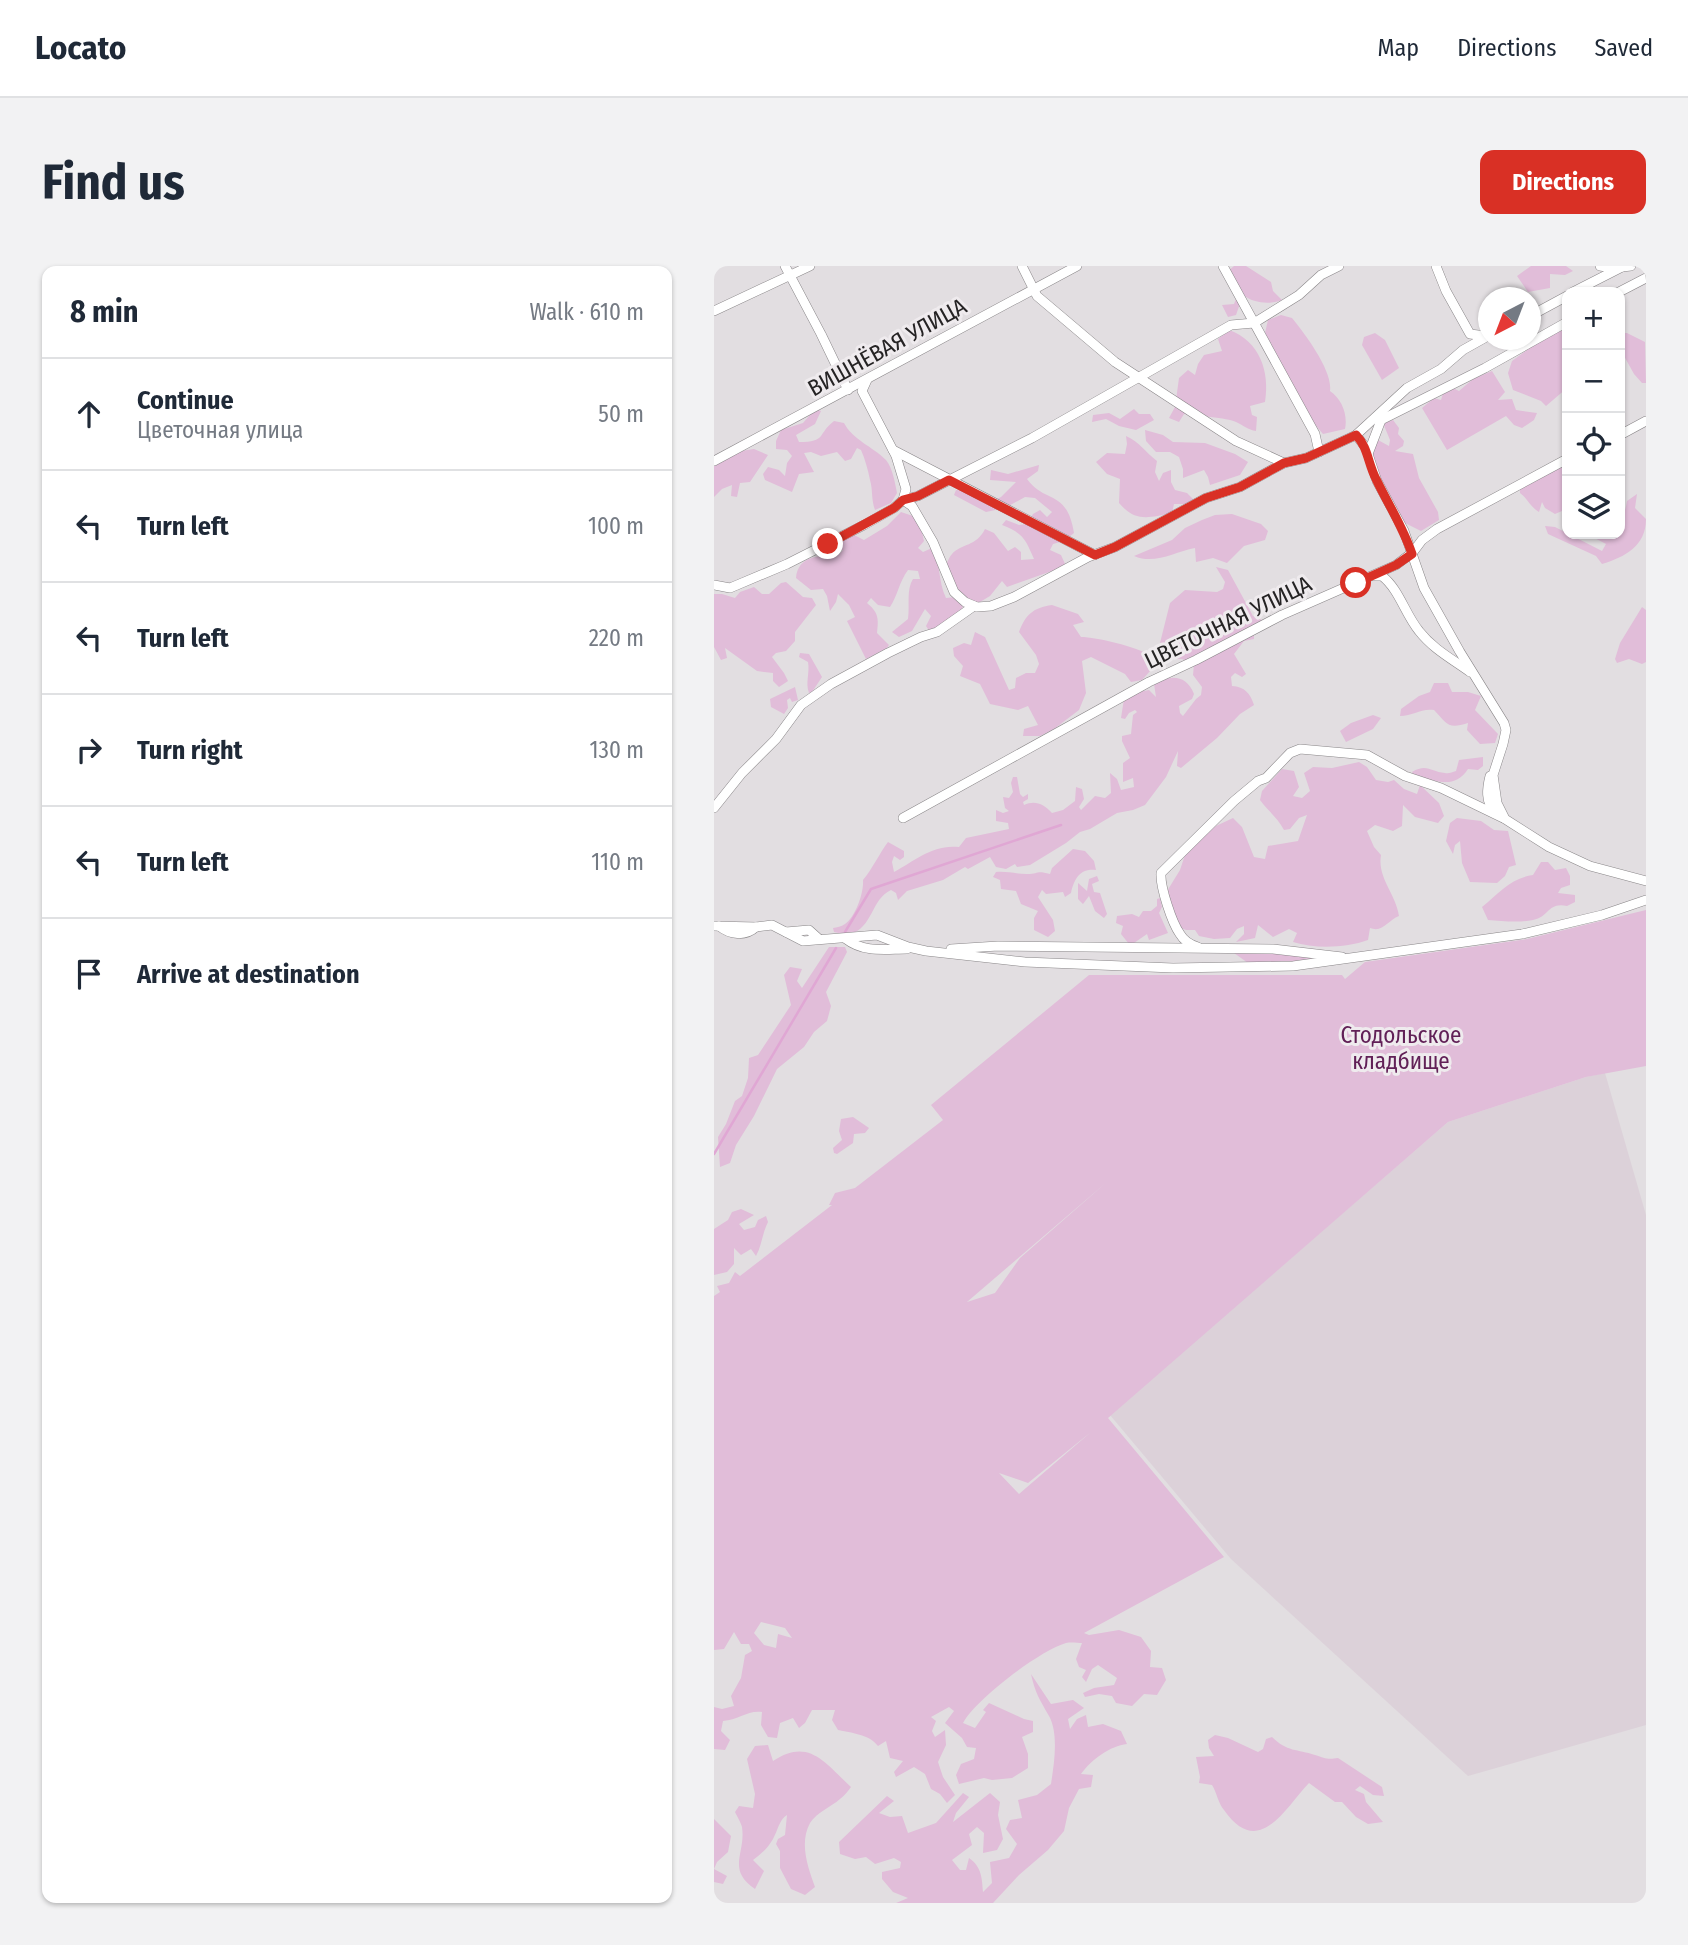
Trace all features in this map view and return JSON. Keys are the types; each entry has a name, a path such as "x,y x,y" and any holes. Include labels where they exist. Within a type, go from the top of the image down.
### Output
{"street":[{"path":"714,311 788,270 810,266"},
{"path":"1022,266 1033,290 1048,307 1115,362 1236,441 1284,463"},
{"name":"ВИШНЁВАЯ УЛИЦА","path":"714,461 1077,266"},
{"path":"1223,266 1315,434 1319,452"},
{"path":"716,586 730,588 799,559 894,508 903,500 918,496 1032,438 1231,325 1254,323 1299,295 1321,275 1339,266"},
{"path":"1436,266 1446,291 1470,334 1478,336"},
{"path":"1600,266 1626,267"},
{"path":"1584,287 1626,267"},
{"path":"788,270 848,390"},
{"path":"1625,289 1646,278"},
{"path":"1541,310 1562,299"},
{"path":"1381,420 1485,368 1562,325"},
{"path":"903,500 912,506 933,542 954,592 974,606 991,606 1115,547 1206,498 1240,487 1284,463 1306,458 1356,435 1407,388 1441,369 1463,350 1478,342"},
{"path":"867,380 862,391 893,450 906,489 903,500"},
{"path":"1368,455 1385,410"},
{"path":"1625,432 1646,421"},
{"path":"1356,435 1366,448 1372,471 1404,531 1424,588 1501,715 1506,730 1488,785 1492,810 1549,847 1590,866 1646,881"},
{"path":"893,450 1095,555"},
{"name":"ЦВЕТОЧНАЯ УЛИЦА","path":"903,818 1149,682 1291,610 1396,565 1412,554 1422,540 1437,529 1562,462"},
{"path":"1373,576 1382,576 1390,583 1410,619 1427,640 1477,678"},
{"path":"714,808 741,773 776,739 801,705 840,679 914,640 937,632 974,606"},
{"path":"1198,947 1177,931 1160,884 1161,873 1234,801 1258,781 1266,778 1290,753 1300,749 1367,755 1405,776 1441,788 1504,819"},
{"path":"846,939 854,945 869,949 916,949 1025,962 1173,968 1293,966 1522,934 1602,915 1646,900"},
{"path":"716,926 754,929 772,925 803,941 883,935 916,949"},
{"path":"926,951 990,946 1112,949 1198,947 1273,949 1347,958"}],"shaded area":[{"path":"1605,1073 1646,1215 1646,1725 1468,1776 1231,1559 1110,1415 1448,1122"}],"green space":[{"path":"1234,266 1246,266 1271,282 1273,291 1282,300 1262,302 1243,295 1236,315 1228,317 1222,305 1234,304 1238,294 1228,271"},
{"path":"1531,266 1566,266 1573,271 1565,275 1550,274 1550,288 1541,290 1541,287 1525,287 1517,276"},
{"path":"1281,315 1292,318 1317,353 1327,373 1330,391 1338,398 1343,408 1345,429 1323,434 1312,421 1265,333 1268,320"},
{"path":"1562,329 1562,392 1546,406 1541,401 1513,390 1508,373 1512,361 1527,350 1541,350 1541,340"},
{"path":"1229,330 1248,342 1264,369 1265,402 1250,406 1252,415 1257,417 1256,431 1219,418 1184,414 1179,422 1169,418 1175,407 1179,378 1188,370 1195,375 1204,355 1222,351 1218,339"},
{"path":"1375,333 1385,340 1399,368 1382,380 1362,345 1364,337"},
{"path":"1625,333 1645,342 1646,383 1642,383 1625,358"},
{"path":"1492,371 1505,392 1498,400 1512,399 1516,410 1537,413 1534,420 1522,428 1514,425 1506,416 1447,450 1422,408 1434,398 1441,400 1444,390 1453,388 1459,391 1473,379"},
{"path":"815,409 821,411 815,424 796,435 799,442 818,439 834,421 844,423 852,434 886,460 897,493 891,503 875,510 866,465 861,450 857,448 851,459 845,461 837,452 821,456 811,452 804,453 814,472 799,474 792,492 765,480 763,474 768,467 779,470 785,476 787,463 792,456 787,450 776,449 781,430 803,423"},
{"path":"1134,409 1139,414 1150,414 1154,420 1136,430 1106,419 1092,422 1093,415 1109,413 1120,419"},
{"path":"1393,420 1404,441 1403,446 1395,451 1413,454 1419,478 1438,512 1439,520 1421,531 1405,523 1392,511 1370,455 1373,443 1378,440 1389,446 1390,440 1383,423"},
{"path":"1145,430 1163,435 1173,442 1205,443 1248,462 1240,475 1210,485 1204,470 1183,478 1179,457 1170,452 1156,452 1146,441"},
{"path":"1126,436 1157,461 1155,472 1159,481 1163,473 1171,470 1171,482 1175,490 1187,493 1194,500 1188,504 1174,504 1172,513 1156,516 1136,516 1125,509 1119,503 1120,479 1107,474 1096,462 1107,453 1125,454"},
{"path":"754,449 768,455 750,482 740,483 737,497 731,496 732,485 722,489 714,497 714,466 741,451"},
{"path":"1039,465 1038,471 1027,479 1041,492 1061,503 1071,519 1074,533 1064,541 1053,544 1050,550 1061,555 1066,566 1007,587 1002,581 990,596 975,605 957,589 946,565 951,555 977,539 985,529 994,533 1008,551 1015,547 1021,552 1021,560 1034,559 1023,538 1002,525 1006,520 1019,525 1027,524 1033,514 1040,510 1047,517 1052,512 1035,498 1025,497 1005,508 986,512 954,495 956,490 993,501 1016,482 990,480 991,470 1008,474"},
{"path":"1562,465 1562,511 1555,514 1545,508 1542,502 1539,512 1520,493 1520,487"},
{"path":"1637,494 1635,508 1646,519 1642,536 1626,554 1602,564 1596,556 1548,534 1545,526 1562,531 1562,539 1578,539 1602,551 1606,544 1596,539 1625,539 1627,501"},
{"path":"901,512 913,516 921,528 924,541 918,548 923,552 932,548 946,598 955,597 963,606 960,614 930,632 926,626 931,616 925,609 912,631 899,637 892,632 908,619 911,583 913,579 920,579 918,571 908,570 890,607 878,605 871,598 867,603 877,616 877,633 889,645 866,659 847,621 855,617 849,605 838,594 830,611 823,589 811,590 796,578 805,561 839,554 843,550 835,550 834,544 854,535 864,540 887,526"},
{"path":"1232,514 1261,524 1268,531 1265,540 1244,546 1227,563 1213,558 1196,562 1195,548 1157,558 1134,556 1172,540 1185,528 1202,520 1215,515"},
{"path":"1216,567 1228,570 1253,616 1262,620 1254,632 1254,639 1244,641 1234,654 1246,674 1242,677 1235,673 1231,677 1232,686 1246,691 1254,705 1240,714 1217,738 1181,768 1177,766 1178,751 1166,777 1145,805 1117,813 1080,832 1030,865 1017,867 1015,864 1006,869 996,867 990,857 943,880 907,891 898,900 896,893 891,890 879,900 868,920 858,931 848,934 834,932 833,928 844,925 856,910 863,880 888,842 904,851 904,857 900,860 894,856 894,872 933,850 959,847 966,838 1009,829 1008,823 996,821 996,810 1003,813 1009,811 1005,808 1003,797 1009,798 1013,792 1013,777 1017,777 1020,794 1023,797 1028,794 1024,805 1039,804 1052,813 1063,810 1075,801 1076,787 1082,789 1084,799 1079,807 1081,810 1095,796 1105,798 1111,793 1110,773 1117,779 1121,790 1134,787 1133,778 1123,782 1123,763 1130,758 1122,736 1131,734 1133,715 1137,712 1135,710 1125,719 1121,718 1124,699 1141,687 1156,697 1154,684 1177,678 1187,683 1194,694 1192,699 1179,706 1183,716 1201,695 1202,687 1193,675 1194,664 1182,659 1170,659 1159,647 1170,603 1185,590 1217,592 1223,589 1225,582"},
{"path":"786,582 803,597 812,598 816,605 795,632 795,641 786,651 776,653 772,657 788,681 779,687 773,681 773,673 757,671 725,648 727,658 721,660 714,647 714,594 735,598 740,592 754,587 762,594 769,594"},
{"path":"1052,605 1078,614 1084,622 1073,625 1081,637 1116,643 1149,655 1151,670 1142,680 1131,682 1125,674 1091,657 1082,661 1086,693 1079,710 1040,736 1023,736 1024,729 1038,725 1028,706 1018,710 990,704 980,684 960,676 963,666 954,656 953,648 964,643 971,645 975,632 985,637 1009,690 1015,688 1016,678 1026,673 1035,673 1039,664 1036,655 1019,632 1031,613"},
{"path":"1642,607 1646,610 1646,662 1642,664 1629,659 1617,663 1615,659 1620,643"},
{"path":"800,653 809,654 822,677 809,693 808,662 799,657"},
{"path":"1434,683 1448,683 1452,692 1468,692 1481,696 1475,710 1498,734 1495,743 1480,744 1467,730 1468,723 1451,725 1434,710 1400,716 1401,709 1419,696 1430,692"},
{"path":"795,687 798,700 787,700 788,708 784,714 771,707 770,699"},
{"path":"1373,715 1381,718 1373,729 1346,742 1340,731 1351,723"},
{"path":"1483,757 1483,766 1478,770 1468,769 1463,776 1450,782 1414,777 1412,772 1425,768 1449,773 1456,771 1459,760"},
{"path":"1359,762 1367,767 1376,780 1394,780 1404,789 1417,794 1420,785 1439,803 1444,816 1438,823 1415,817 1403,805 1402,826 1393,831 1375,825 1367,831 1381,855 1384,879 1399,916 1378,929 1370,928 1368,940 1330,947 1293,942 1297,933 1289,929 1273,937 1258,925 1255,938 1236,942 1244,934 1244,926 1237,929 1230,938 1214,939 1199,936 1195,930 1176,926 1164,896 1180,870 1186,852 1216,826 1233,818 1242,827 1254,857 1265,859 1268,846 1298,841 1307,815 1299,818 1290,829 1284,830 1260,800 1262,791 1282,769 1294,771 1299,787 1293,796 1302,798 1310,791 1304,773 1313,767 1332,768"},
{"path":"1457,818 1481,821 1494,830 1508,831 1516,865 1509,867 1505,876 1497,883 1470,882 1462,863 1460,841 1455,845 1453,854 1446,841 1450,823"},
{"path":"1073,849 1085,851 1094,861 1096,870 1082,873 1074,883 1071,893 1065,897 1063,892 1046,894 1042,890 1038,897 1053,920 1055,931 1048,937 1034,930 1034,918 1038,911 1021,904 1016,891 1001,889 1000,880 993,877 996,872 1050,874 1052,868"},
{"path":"1541,862 1548,862 1555,870 1566,868 1570,885 1561,888 1558,893 1575,895 1575,902 1567,906 1556,906 1533,920 1488,920 1482,907 1512,883 1533,875"},
{"path":"1097,876 1099,881 1092,884 1094,892 1100,893 1107,914 1104,918 1095,911 1089,896 1083,904 1078,899 1078,883 1087,891 1089,879"},
{"path":"1160,898 1162,907 1159,913 1168,933 1149,940 1147,934 1129,944 1121,934 1123,926 1116,923 1117,916 1132,914 1139,917 1143,911 1151,911 1157,906 1157,899"},
{"name":"Стодольское кладбище","path":"1646,910 1646,1066 1586,1077 1448,1122 1108,1418 1224,1557 1084,1633 1089,1635 1119,1630 1141,1637 1151,1651 1150,1667 1162,1668 1166,1680 1157,1695 1144,1694 1132,1706 1116,1703 1112,1696 1099,1694 1085,1697 1083,1693 1094,1688 1114,1685 1117,1678 1098,1665 1092,1669 1086,1682 1082,1677 1086,1670 1079,1667 1076,1659 1082,1643 1066,1643 1054,1648 994,1689 963,1723 975,1728 989,1703 1033,1721 1033,1732 1022,1737 1028,1754 1028,1768 1012,1778 984,1778 959,1784 956,1775 961,1764 974,1759 976,1748 967,1747 962,1738 945,1723 954,1711 949,1707 931,1717 936,1721 932,1731 935,1737 945,1730 946,1745 938,1762 943,1777 955,1795 947,1803 940,1794 931,1789 925,1774 914,1767 896,1777 894,1772 903,1761 890,1758 886,1741 878,1746 865,1736 838,1730 832,1720 835,1710 812,1710 799,1728 793,1718 780,1723 777,1738 768,1737 761,1725 762,1712 752,1712 723,1721 721,1731 730,1740 725,1750 714,1749 714,1707 722,1709 734,1706 731,1696 741,1678 745,1655 752,1651 749,1644 741,1644 734,1632 724,1649 714,1650 714,1296 720,1292 717,1286 729,1283 735,1272 740,1276 832,1205 829,1205 835,1193 855,1188 943,1120 931,1105 1089,975 1342,975 1345,979 1365,962 1527,939","holes":["1108,1181 1020,1258 995,1293 967,1302","1091,1432 1019,1494 999,1473 1028,1483","761,1622 785,1628 792,1638 778,1634 776,1648 764,1645 754,1633"]},
{"path":"829,947 845,947 847,952 826,992 831,1006 827,1021 814,1032 804,1047 777,1069 736,1145 730,1163 720,1167 718,1137 735,1101 742,1096 748,1078 749,1058 758,1055 791,1005 784,975 790,967 802,969 797,981 802,988"},
{"path":"1265,952 1317,957 1323,960 1248,963 1234,953"},
{"path":"853,1117 869,1128 865,1133 854,1134 853,1143 837,1154 834,1153 833,1148 842,1140 839,1131 841,1119"},
{"path":"741,1209 754,1215 739,1224 744,1230 755,1227 758,1220 766,1216 768,1222 758,1252 756,1256 751,1249 741,1255 734,1248 734,1264 727,1272 714,1275 714,1229 728,1220 732,1212"},
{"path":"1031,1674 1051,1704 1073,1700 1084,1708 1068,1719 1070,1729 1077,1719 1086,1715 1088,1727 1103,1724 1121,1731 1127,1744 1108,1750 1085,1768 1081,1774 1093,1775 1091,1787 1079,1789 1069,1808 1064,1831 993,1903 896,1903 908,1898 893,1892 882,1879 882,1872 900,1868 901,1862 894,1858 875,1864 866,1857 855,1859 840,1854 839,1842 887,1796 894,1801 879,1813 890,1817 902,1816 908,1833 936,1823 963,1793 969,1797 956,1813 953,1822 990,1793 1000,1802 998,1815 1003,1839 997,1850 983,1853 984,1833 977,1827 969,1834 972,1845 952,1860 960,1870 966,1870 969,1858 977,1865 983,1892 992,1883 990,1862 1009,1858 1017,1844 1006,1829 1010,1820 1022,1818 1018,1800 1037,1795 1051,1784 1054,1731"},
{"path":"1215,1735 1258,1752 1263,1749 1266,1739 1272,1737 1292,1749 1331,1759 1338,1758 1382,1787 1384,1796 1373,1795 1360,1786 1355,1790 1364,1794 1366,1802 1383,1822 1368,1824 1356,1817 1342,1802 1335,1802 1309,1783 1271,1825 1260,1830 1249,1830 1237,1824 1222,1807 1212,1785 1199,1783 1196,1757 1214,1756 1208,1740"},
{"path":"768,1745 773,1761 786,1754 807,1752 824,1762 851,1787 810,1823 805,1847 807,1864 815,1887 805,1895 791,1889 780,1868 780,1851 776,1844 778,1839 785,1835 787,1815 780,1822 769,1845 753,1860 764,1871 755,1889 746,1882 739,1868 743,1837 735,1812 739,1806 753,1808 755,1794 747,1759 755,1746"},
{"path":"714,1819 731,1836 728,1852 717,1862 714,1869"},
{"path":"714,1869 727,1876 723,1884 714,1882"}],"waterway":[{"path":"845,932 871,889 1061,825"},
{"path":"714,1154 836,948"}],"route":[{"path":"828,544 894,508 903,500 918,496 949,480 1095,555 1133,538 1206,498 1240,487 1284,463 1306,458 1356,435 1366,448 1372,471 1404,531 1412,554 1385,571 1356,583"}]}
